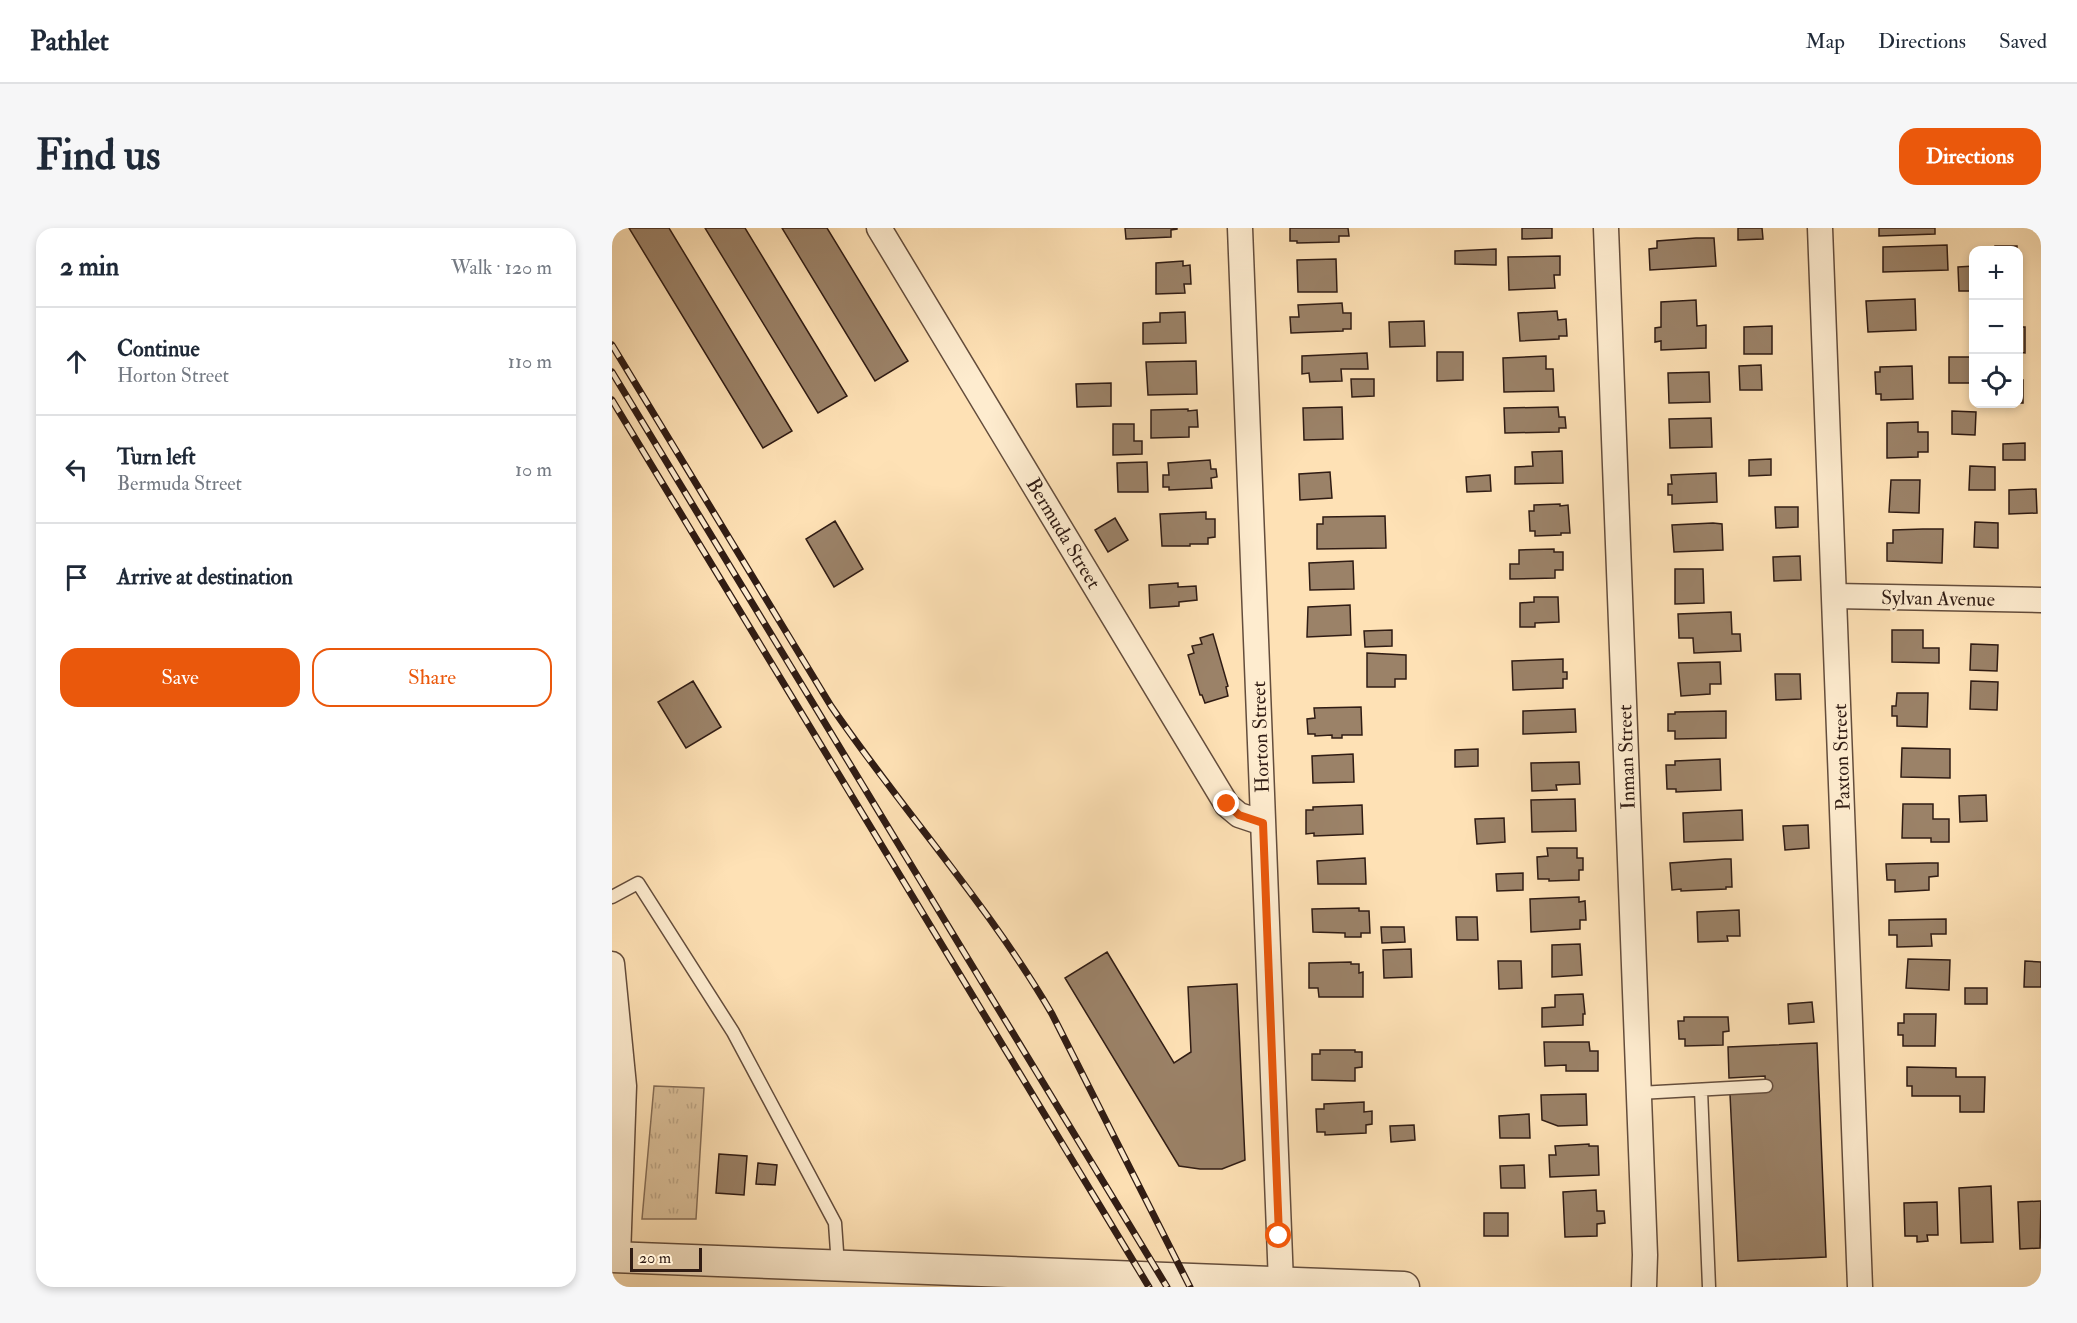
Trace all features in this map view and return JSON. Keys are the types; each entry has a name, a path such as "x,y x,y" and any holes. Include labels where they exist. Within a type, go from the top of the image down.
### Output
{"street":[{"name":"Bermuda Street","path":"879,228 1227,804 1239,815 1263,823"},
{"name":"Horton Street","path":"1240,228 1281,1283"},
{"name":"Inman Street","path":"1606,228 1639,1093 1644,1287"},
{"name":"Paxton Street","path":"1821,228 1860,1287"},
{"name":"Sylvan Avenue","path":"1835,596 2041,600"},
{"path":"612,964 624,1086 615,1257 838,1266 899,1278 1281,1283 1404,1287"}],"lane":[{"path":"612,897 638,883 733,1032 834,1223 838,1266"},
{"path":"1639,1093 1766,1086"},
{"path":"1701,1090 1709,1287"}],"green space":[{"path":"654,1086 704,1088 696,1219 642,1219"}],"building":[{"path":"629,228 669,228 792,431 763,448"},
{"path":"705,228 745,228 847,396 818,413"},
{"path":"782,228 827,228 908,361 875,381"},
{"path":"1125,228 1177,229 1171,230 1171,237 1126,239"},
{"path":"1290,228 1348,228 1349,236 1339,236 1339,242 1297,243 1297,241 1290,241"},
{"path":"1522,228 1552,228 1552,238 1522,239"},
{"path":"1738,228 1762,228 1763,239 1738,240"},
{"path":"1879,228 1935,228 1935,234 1879,236"},
{"path":"1714,238 1716,266 1650,270 1649,249 1657,248 1657,241"},
{"path":"1947,245 1948,270 1883,272 1883,247"},
{"path":"1496,249 1496,265 1455,264 1455,251"},
{"path":"1560,256 1560,275 1554,275 1555,288 1509,290 1508,257"},
{"path":"1336,259 1337,292 1298,292 1297,260"},
{"path":"1183,261 1183,266 1190,265 1191,284 1184,284 1185,293 1156,294 1156,263"},
{"path":"1969,266 1969,291 1959,291 1958,267"},
{"path":"1915,299 1916,330 1868,332 1866,301"},
{"path":"1696,300 1697,326 1706,325 1706,348 1661,350 1661,341 1655,342 1655,328 1661,327 1661,302"},
{"path":"1342,303 1343,313 1351,313 1351,329 1291,333 1290,317 1299,317 1298,305"},
{"path":"1557,311 1558,320 1566,319 1567,336 1559,336 1559,339 1520,341 1518,313"},
{"path":"1185,312 1186,343 1143,344 1143,323 1160,322 1160,313"},
{"path":"1424,321 1425,346 1390,347 1389,322"},
{"path":"1772,326 1772,354 1744,354 1744,327"},
{"path":"2023,327 2025,327 2025,353 2023,353"},
{"path":"1437,352 1463,352 1463,380 1437,381"},
{"path":"1367,353 1368,369 1341,369 1342,381 1310,382 1309,373 1302,374 1302,356"},
{"path":"1546,356 1546,369 1553,369 1554,391 1504,392 1503,358"},
{"path":"1949,357 1969,357 1969,383 1949,383"},
{"path":"1196,361 1197,394 1148,395 1146,362"},
{"path":"1761,365 1762,390 1740,390 1739,366"},
{"path":"1912,366 1913,399 1881,400 1881,394 1876,394 1875,372 1880,372 1880,367"},
{"path":"1709,372 1710,402 1669,403 1668,373"},
{"path":"1351,379 1374,379 1374,396 1352,397"},
{"path":"1111,383 1111,406 1077,407 1076,384"},
{"path":"1342,407 1343,439 1304,440 1303,408"},
{"path":"1558,407 1559,417 1565,417 1566,428 1559,428 1559,432 1505,433 1504,408"},
{"path":"1188,409 1188,411 1197,410 1198,427 1189,427 1189,437 1151,438 1151,410"},
{"path":"1952,411 1976,412 1975,435 1952,434"},
{"path":"1711,418 1712,447 1670,448 1669,419"},
{"path":"1918,422 1918,432 1928,432 1928,452 1918,452 1918,457 1887,458 1887,423"},
{"path":"1113,424 1134,424 1134,441 1142,441 1142,454 1113,455"},
{"path":"2025,443 2025,460 2003,460 2003,444"},
{"path":"1562,451 1563,483 1515,484 1515,467 1533,466 1532,452"},
{"path":"1771,459 1771,475 1749,476 1749,460"},
{"path":"1210,460 1211,469 1216,469 1217,477 1211,478 1212,488 1169,490 1169,487 1163,487 1163,475 1169,475 1168,463"},
{"path":"1147,462 1148,492 1118,492 1117,463"},
{"path":"1970,466 1995,467 1995,490 1969,490"},
{"path":"1330,472 1332,498 1300,500 1299,474"},
{"path":"1716,473 1717,502 1672,504 1672,495 1668,495 1668,484 1672,484 1671,475"},
{"path":"1490,475 1491,491 1467,492 1466,477"},
{"path":"1891,480 1920,480 1919,513 1889,512"},
{"path":"2036,489 2037,513 2009,514 2009,490"},
{"path":"1560,504 1560,506 1568,505 1570,533 1535,536 1535,531 1530,531 1529,511 1534,511 1534,505"},
{"path":"1775,507 1798,507 1798,527 1776,528"},
{"path":"1206,512 1206,519 1215,519 1215,537 1208,538 1208,544 1162,546 1160,514"},
{"path":"1385,516 1386,548 1317,549 1317,524 1323,524 1323,517"},
{"path":"1115,518 1128,540 1108,552 1095,530"},
{"path":"835,521 863,569 834,587 806,539"},
{"path":"1975,522 1998,523 1998,548 1974,547"},
{"path":"1722,524 1723,550 1674,552 1672,525"},
{"path":"1943,529 1942,563 1887,561 1887,543 1893,543 1893,530"},
{"path":"1554,549 1554,552 1563,552 1563,570 1555,570 1555,578 1510,579 1510,564 1519,564 1519,550"},
{"path":"1800,556 1801,580 1774,581 1773,557"},
{"path":"1353,561 1354,589 1310,590 1309,563"},
{"path":"1675,569 1703,569 1704,603 1675,604"},
{"path":"1178,583 1178,587 1196,586 1197,600 1179,602 1179,606 1150,608 1149,585"},
{"path":"1534,597 1558,597 1559,622 1535,623 1535,627 1520,627 1520,603 1534,602"},
{"path":"1350,605 1351,635 1307,637 1308,607"},
{"path":"1731,612 1732,634 1740,634 1741,651 1694,653 1693,638 1679,638 1678,614"},
{"path":"1392,630 1392,646 1365,647 1364,631"},
{"path":"1892,630 1923,630 1923,648 1939,648 1939,663 1892,662"},
{"path":"1213,634 1228,686 1226,687 1228,696 1205,703 1200,695 1188,655 1194,653 1192,646 1202,644 1200,638"},
{"path":"1971,644 1998,645 1997,671 1970,670"},
{"path":"1367,653 1406,655 1406,679 1395,679 1395,687 1367,687"},
{"path":"1563,659 1563,672 1567,672 1567,679 1563,679 1563,688 1513,690 1512,661"},
{"path":"1720,662 1721,684 1710,684 1710,694 1681,696 1678,663"},
{"path":"1775,674 1800,674 1801,699 1776,700"},
{"path":"693,681 721,727 686,748 658,702"},
{"path":"1971,681 1998,682 1997,710 1970,709"},
{"path":"1897,693 1928,693 1927,727 1897,726 1897,716 1892,716 1892,706 1896,706"},
{"path":"1361,707 1362,735 1342,735 1342,738 1332,738 1332,735 1308,734 1307,719 1315,718 1314,708"},
{"path":"1575,709 1576,732 1523,734 1523,711"},
{"path":"1726,711 1726,738 1675,739 1675,731 1668,731 1668,714"},
{"path":"1902,748 1950,749 1950,778 1901,777"},
{"path":"1478,749 1478,766 1455,767 1455,750"},
{"path":"1353,754 1354,782 1313,783 1312,756"},
{"path":"1720,759 1721,790 1676,792 1676,789 1667,789 1666,765 1675,765 1675,761"},
{"path":"1579,762 1580,784 1556,785 1557,790 1532,791 1531,763"},
{"path":"1986,795 1987,821 1960,822 1959,796"},
{"path":"1575,799 1576,831 1532,832 1531,800"},
{"path":"1903,804 1933,804 1933,819 1949,819 1949,842 1931,842 1931,838 1902,838"},
{"path":"1362,805 1363,834 1314,836 1314,833 1306,834 1306,810 1313,810 1313,807"},
{"path":"1742,810 1743,840 1684,842 1683,813"},
{"path":"1504,818 1505,842 1477,844 1475,819"},
{"path":"1808,825 1809,848 1785,850 1783,826"},
{"path":"1547,848 1577,848 1577,858 1583,858 1583,870 1579,870 1579,880 1538,879 1537,857 1548,856"},
{"path":"1365,858 1366,884 1318,884 1317,861"},
{"path":"1731,859 1732,887 1672,890 1670,863"},
{"path":"1938,863 1938,876 1929,877 1929,890 1895,892 1895,880 1887,880 1886,864"},
{"path":"1523,873 1523,890 1497,891 1496,874"},
{"path":"1579,897 1579,902 1585,901 1586,920 1580,920 1580,929 1531,932 1530,899"},
{"path":"1359,908 1359,911 1369,911 1370,933 1361,933 1361,937 1345,937 1345,933 1313,932 1312,909"},
{"path":"1739,910 1740,936 1727,936 1728,941 1698,942 1697,912"},
{"path":"1456,917 1477,917 1478,940 1457,940"},
{"path":"1946,919 1946,934 1931,934 1932,946 1897,947 1897,935 1889,935 1889,920"},
{"path":"1381,927 1404,927 1405,942 1382,943"},
{"path":"1580,944 1582,975 1552,977 1552,945"},
{"path":"1411,949 1412,977 1384,978 1383,950"},
{"path":"1107,952 1174,1063 1191,1052 1188,987 1237,984 1245,1160 1222,1169 1179,1166 1065,978"},
{"path":"1908,959 1950,960 1949,990 1906,988"},
{"path":"1498,961 1521,961 1522,988 1499,989"},
{"path":"2025,961 2041,962 2041,987 2024,987"},
{"path":"1351,962 1351,964 1359,964 1359,973 1363,972 1363,997 1319,997 1318,988 1309,988 1309,963"},
{"path":"1965,988 1987,988 1987,1004 1965,1004"},
{"path":"1583,994 1585,1014 1583,1014 1583,1025 1542,1027 1542,1008 1555,1007 1555,995"},
{"path":"1812,1002 1814,1022 1789,1024 1788,1004"},
{"path":"1904,1014 1936,1014 1935,1046 1903,1046 1903,1035 1898,1035 1898,1023 1904,1023"},
{"path":"1684,1017 1728,1017 1729,1031 1723,1032 1723,1045 1685,1046 1685,1039 1679,1039 1678,1021 1684,1021"},
{"path":"1544,1042 1589,1042 1590,1051 1598,1051 1598,1071 1566,1071 1566,1065 1545,1066"},
{"path":"1817,1043 1826,1257 1738,1261 1730,1094 1766,1092 1765,1076 1729,1078 1728,1047"},
{"path":"1320,1050 1362,1052 1362,1067 1355,1068 1355,1081 1312,1080 1312,1054 1320,1054"},
{"path":"1907,1067 1956,1068 1956,1077 1985,1077 1984,1112 1960,1112 1960,1096 1912,1096 1912,1086 1907,1086"},
{"path":"1586,1094 1587,1125 1558,1126 1542,1120 1541,1095"},
{"path":"1364,1102 1364,1112 1372,1111 1372,1124 1366,1125 1366,1133 1325,1135 1325,1132 1317,1132 1316,1109 1324,1109 1324,1104"},
{"path":"1529,1114 1530,1138 1500,1138 1499,1116"},
{"path":"1414,1125 1415,1140 1391,1142 1390,1126"},
{"path":"1589,1144 1589,1146 1598,1146 1599,1175 1550,1177 1549,1155 1556,1155 1555,1146"},
{"path":"719,1154 747,1156 744,1195 716,1193"},
{"path":"758,1163 777,1165 775,1185 756,1184"},
{"path":"1524,1165 1525,1188 1501,1188 1500,1166"},
{"path":"1991,1186 1993,1242 1961,1243 1959,1188"},
{"path":"1596,1190 1597,1211 1604,1211 1605,1223 1597,1224 1597,1236 1565,1237 1563,1192"},
{"path":"2041,1201 2040,1248 2020,1249 2018,1202"},
{"path":"1937,1202 1938,1235 1927,1235 1928,1241 1917,1242 1917,1236 1905,1236 1904,1203"},
{"path":"1484,1213 1508,1213 1508,1236 1484,1236"}],"railway":[{"path":"612,345 831,706 973,896 1027,973 1052,1014 1190,1287"},
{"path":"612,372 1167,1287"},
{"path":"612,400 1149,1287"}],"route":[{"path":"1227,804 1239,815 1263,823 1279,1236"}]}
